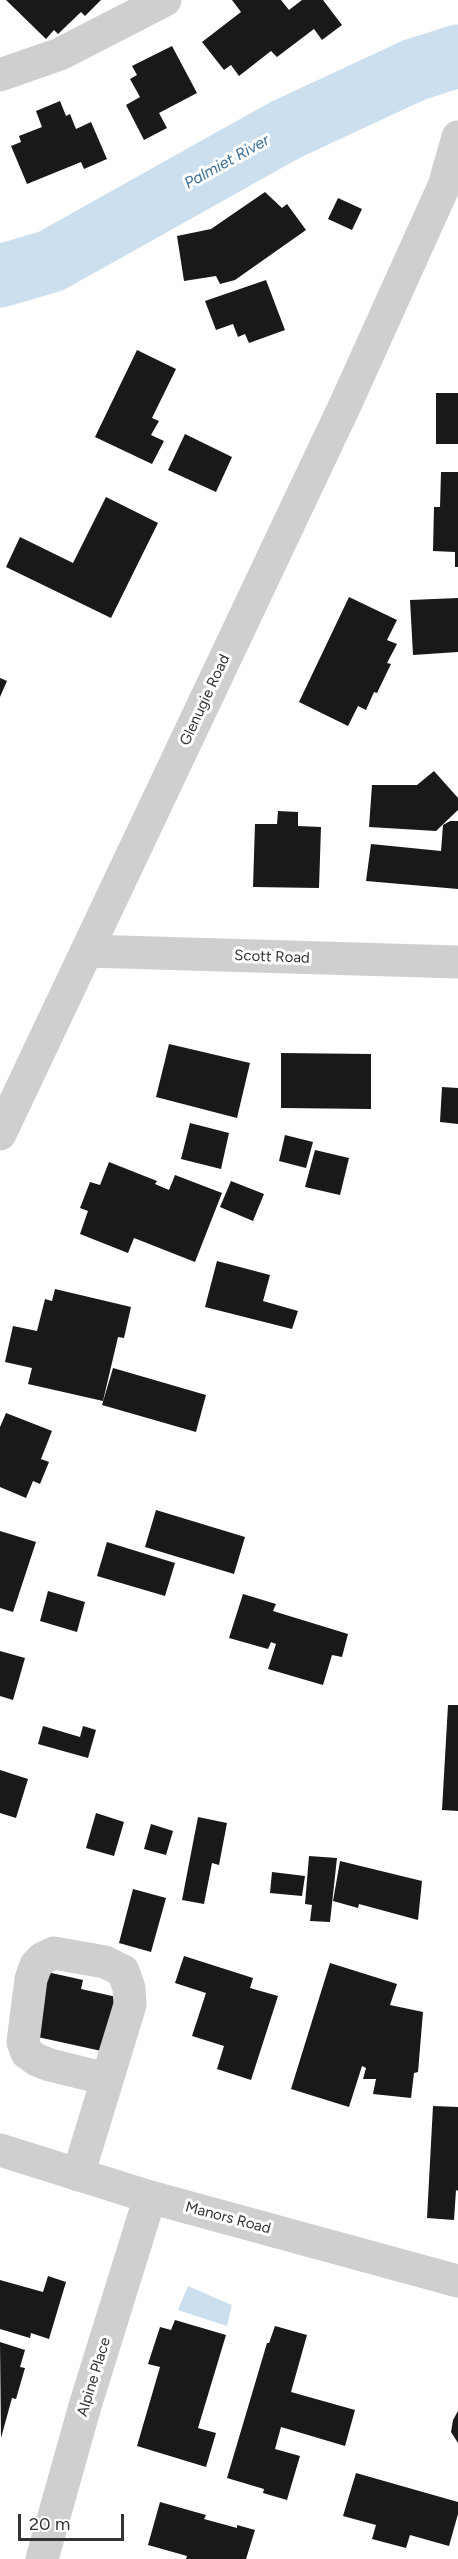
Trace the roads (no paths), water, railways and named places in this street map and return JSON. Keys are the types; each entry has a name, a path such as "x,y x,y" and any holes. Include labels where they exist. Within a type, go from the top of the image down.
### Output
{"street":[{"path":"0,75 60,54 165,0"},
{"name":"Glenugie Road","path":"0,1134 346,403 444,186 458,137"},
{"name":"Scott Road","path":"87,951 458,962"},
{"path":"78,2175 107,2079"},
{"name":"Manors Road","path":"0,2150 150,2197 458,2281"},
{"name":"Alpine Place","path":"42,2559 85,2406 150,2197"}],"water":[{"path":"188,2286 232,2305 227,2326 178,2310"}],"waterway":[{"name":"Palmiet River","path":"0,276 51,261 285,130 414,70 458,56"}]}
